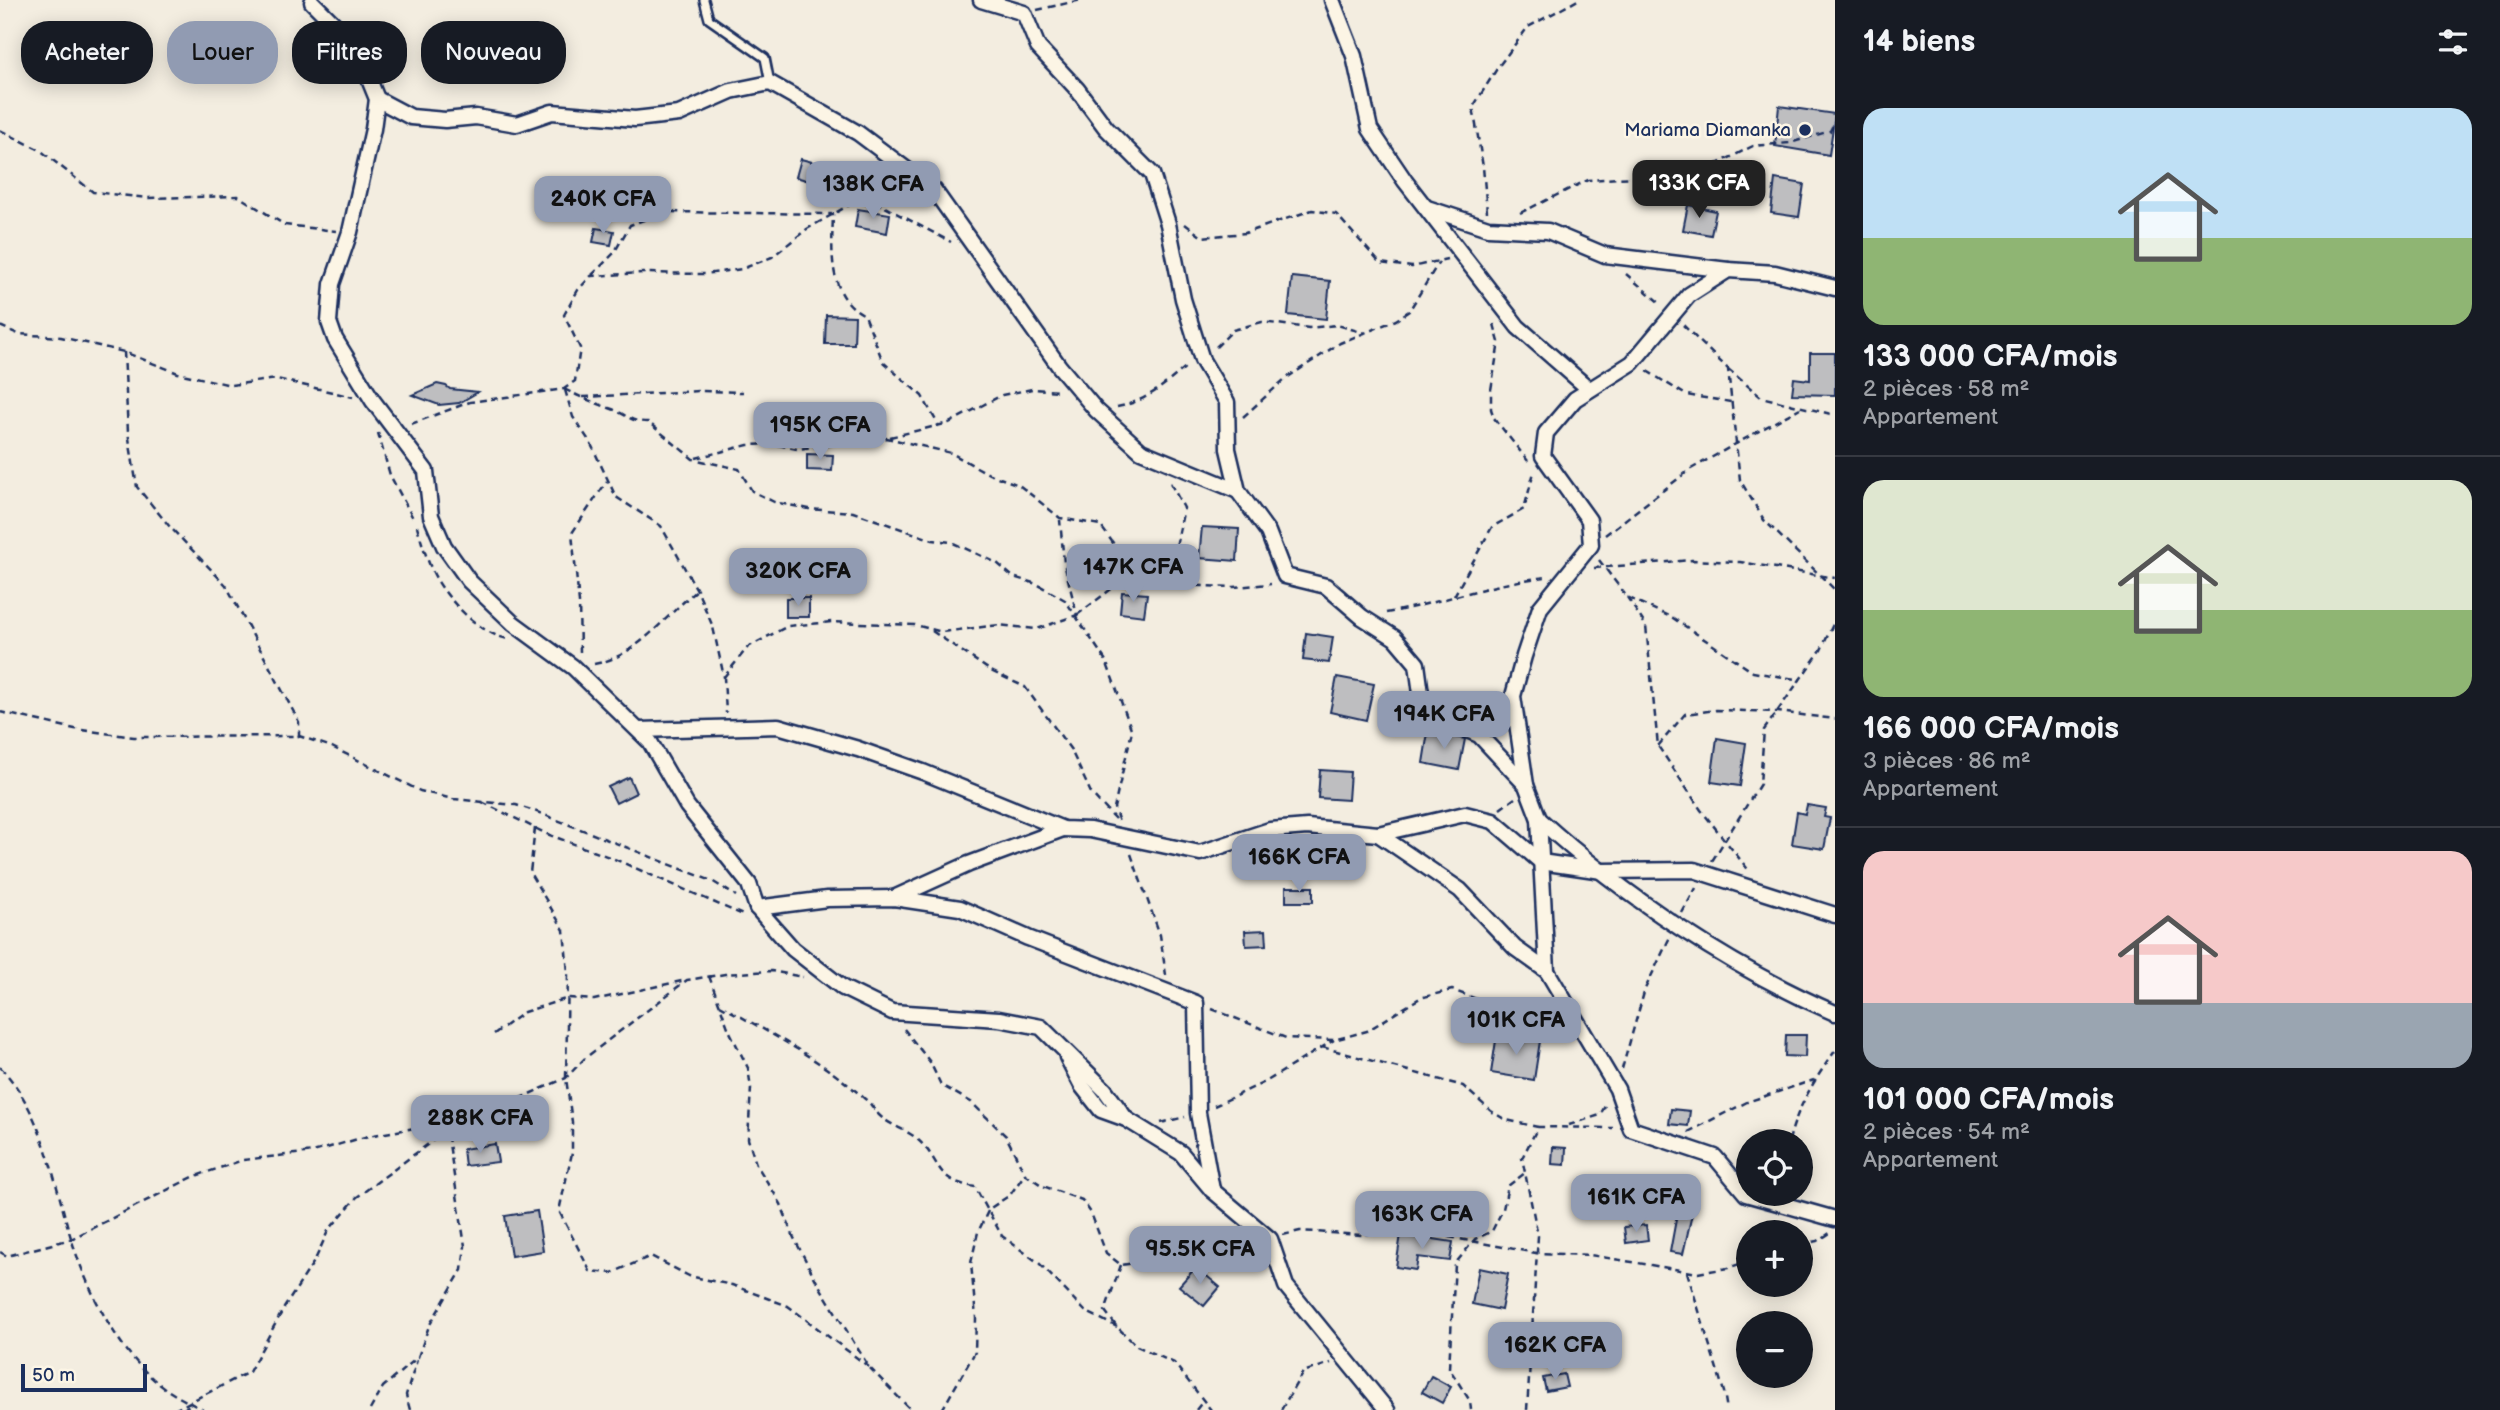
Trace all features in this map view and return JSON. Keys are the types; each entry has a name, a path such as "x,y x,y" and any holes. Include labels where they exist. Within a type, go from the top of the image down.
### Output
{"street":[{"path":"981,0 1024,13 1038,47 1077,89 1106,128 1152,174 1168,224 1183,299 1202,360 1227,402 1228,449 1238,491 1268,533 1285,576 1326,586 1362,617 1395,638 1417,664 1422,701 1441,719 1479,735 1526,785"},
{"path":"1332,0 1354,56 1370,129 1517,327 1589,389"},
{"path":"312,2 345,38 364,67 377,99 350,232 332,284 329,322 335,339 373,401 426,471 431,516 444,546 468,581 513,623 577,666 650,742 687,806 749,884 757,908 793,949 843,988 892,1012 999,1019 1041,1027 1105,1090 1126,1119 1181,1153 1212,1190 1270,1239 1286,1286 1387,1410"},
{"path":"377,99 411,117 445,120 476,117 517,124 552,112 635,119 678,114 731,91 770,83 858,133 934,190 1059,366 1096,410 1142,451 1238,491"},
{"path":"1426,207 1488,228 1548,231 1605,255 1775,273 1835,288"},
{"path":"1547,971 1539,819 1526,785 1513,696 1540,608 1591,545 1589,520 1543,456 1546,433 1575,398 1632,363 1689,295 1728,270"},
{"path":"639,730 778,726 858,749 923,772 1063,829 1090,830 1200,853 1270,830 1307,827 1378,834 1465,814 1493,821 1541,862 1602,871 1694,870 1835,915"},
{"path":"1539,819 1578,855 1665,916 1732,959 1835,1013"},
{"path":"894,898 969,864 1063,829"},
{"path":"1378,834 1460,890 1515,948 1547,971 1617,1089 1631,1129 1715,1157 1746,1194 1835,1219"},
{"path":"757,908 827,899 894,898 960,908 1028,938 1196,1003 1198,1113 1212,1190"}],"lane":[{"path":"705,0 709,19 765,58 770,83"}],"path":[{"path":"1024,13 1081,0"},
{"path":"1488,228 1483,166 1473,107 1528,27 1578,0"},
{"path":"1513,216 1588,180 1679,174 1709,168 1752,146 1790,143 1830,131 1835,121"},
{"path":"0,130 40,150 93,192 147,198 238,196 285,225 350,232"},
{"path":"591,276 705,274 742,269 772,257 807,229 908,171"},
{"path":"864,196 960,246"},
{"path":"1185,224 1202,237 1245,233 1312,210 1336,214 1380,263 1412,267 1462,256"},
{"path":"395,430 470,402 565,389 575,381 580,348 565,315 579,290 614,253 630,225 665,212 833,214"},
{"path":"833,214 832,258 838,288 854,310 865,315 883,362 922,396 939,426"},
{"path":"1227,430 1286,379 1340,343 1396,320 1409,310 1439,261"},
{"path":"1625,272 1761,397 1835,415"},
{"path":"1454,596 1492,527 1524,509 1536,467 1523,456 1494,418 1491,409 1491,390 1499,342 1492,316"},
{"path":"1096,410 1128,405 1160,389 1193,360 1202,360 1233,330 1262,322 1309,328 1337,325 1365,333"},
{"path":"0,326 18,334 61,337 124,352 178,373 231,384 278,379 373,401"},
{"path":"124,352 128,432 137,486 170,527 226,585 299,722 299,736"},
{"path":"1632,363 1652,372 1686,395 1732,402"},
{"path":"1728,369 1740,480 1764,520 1835,590"},
{"path":"565,389 615,410 633,422 648,422 693,459 739,469 752,491 775,502 808,509 853,512 933,540 951,542 997,563 1013,577 1037,584 1065,600 1077,615 1092,644 1106,661 1132,731 1114,808 1119,824 1091,793 1071,750 1025,687 991,671 929,629"},
{"path":"565,389 573,417 590,442 616,497 661,526 697,590 713,627 724,677 727,727"},
{"path":"693,459 748,445 773,444 797,449 887,438 939,426 1002,395 1032,389 1081,392"},
{"path":"580,397 743,391"},
{"path":"1750,871 1701,810 1658,746 1646,626 1627,597 1601,566 1591,545 1691,469 1800,408"},
{"path":"887,438 951,453 989,474 1019,485 1060,519 1100,525 1137,576 1171,585 1268,586 1285,576"},
{"path":"724,677 748,647 788,625 832,622 915,625 942,632 999,625 1037,629 1077,615 1114,587 1152,580 1171,570 1184,508 1155,457"},
{"path":"608,480 572,533 579,603 577,666 607,662 647,638 697,590"},
{"path":"1060,519 1064,563 1077,615"},
{"path":"1362,617 1418,607 1520,580 1568,574 1601,566 1692,560 1740,562 1835,578"},
{"path":"1627,597 1673,618 1753,672 1801,680"},
{"path":"1658,746 1685,714 1716,710 1766,711 1835,719"},
{"path":"0,712 75,729 134,737 299,736 332,747 420,790 453,799 516,805 537,812 712,881 757,908"},
{"path":"1482,819 1519,795 1526,785"},
{"path":"479,801 535,828 612,858 697,897 769,922"},
{"path":"535,828 530,873 564,930 568,998 566,1078 572,1122 572,1153 559,1212 590,1271 612,1273 651,1256 689,1276 732,1285 788,1306 869,1367 911,1410"},
{"path":"1124,836 1160,935 1168,991"},
{"path":"494,1034 524,1012 568,998 594,1000 709,976 771,971 806,978"},
{"path":"709,976 748,1068 751,1088 748,1139 756,1164 781,1204 793,1236 817,1282 869,1367"},
{"path":"174,1410 249,1372 284,1308 315,1260 328,1231 357,1197 447,1130 566,1078 585,1058 687,980"},
{"path":"1141,1128 1198,1113 1266,1082 1334,1040 1367,1031 1420,998 1452,989 1590,1040"},
{"path":"1196,1003 1286,1038 1334,1040"},
{"path":"720,1005 800,1050 867,1100 880,1116 914,1137 928,1150 938,1170 956,1183 975,1186 1002,1236 1039,1263 1085,1311 1117,1327"},
{"path":"892,1012 930,1062 941,1085 971,1102 1006,1136 1025,1174 1043,1186 1082,1200 1091,1213 1106,1254 1121,1265 1164,1259 1190,1243 1213,1245 1248,1258 1286,1286"},
{"path":"1322,1047 1462,1086 1490,1111 1506,1120 1538,1127 1569,1125 1631,1129"},
{"path":"1792,1129 1814,1080 1835,1051"},
{"path":"0,1067 10,1077 42,1138 58,1186 71,1239 117,1337 136,1362 165,1389 203,1410"},
{"path":"1669,1141 1747,1102 1814,1080"},
{"path":"0,1261 7,1256 71,1239 193,1177 243,1160 313,1152 368,1136 438,1124 447,1130"},
{"path":"1527,1410 1538,1236 1522,1158 1538,1127"},
{"path":"410,1410 406,1395 429,1326 462,1270 465,1246 461,1206 447,1142 447,1130"},
{"path":"1471,1410 1470,1401 1449,1367 1455,1264 1475,1240 1492,1230 1503,1209 1508,1186 1525,1173"},
{"path":"942,1410 975,1352 976,1318 971,1263 978,1232 989,1209 1010,1195 1025,1174"},
{"path":"1270,1239 1300,1230 1362,1235 1400,1228 1536,1253 1590,1255 1698,1273 1736,1265"},
{"path":"1813,1242 1835,1230"},
{"path":"0,1252 7,1256"},
{"path":"1121,1265 1105,1311 1137,1346 1174,1363 1211,1410"},
{"path":"1686,1271 1724,1392 1727,1410"},
{"path":"370,1410 383,1387 418,1357"},
{"path":"1281,1410 1303,1372 1333,1363 1356,1372"},
{"path":"1196,1410 1203,1401"},
{"path":"183,1410 191,1403"}],"building":[{"name":"Mariama Diamanka","path":"1779,106 1835,114 1829,155 1775,146"},
{"path":"801,159 831,167 826,186 796,177"},
{"path":"1775,179 1804,184 1799,217 1771,213"},
{"path":"1688,205 1716,211 1711,235 1683,230"},
{"path":"858,209 890,214 887,233 855,227"},
{"path":"596,228 614,231 611,245 593,242"},
{"path":"1292,277 1330,281 1326,319 1288,315"},
{"path":"826,315 855,316 854,344 825,344"},
{"path":"1810,353 1835,353 1835,395 1792,394 1794,378 1810,380"},
{"path":"437,384 450,389 478,392 459,403 439,405 412,395"},
{"path":"807,454 833,455 832,471 807,470"},
{"path":"1202,527 1239,529 1237,561 1199,558"},
{"path":"1122,592 1147,594 1144,616 1120,613"},
{"path":"786,598 809,598 809,617 786,617"},
{"path":"1306,633 1333,637 1329,663 1303,660"},
{"path":"1337,677 1374,684 1366,720 1330,712"},
{"path":"1428,732 1465,739 1459,770 1423,763"},
{"path":"1717,738 1746,743 1740,786 1711,782"},
{"path":"1320,770 1350,772 1348,800 1318,798"},
{"path":"629,777 636,793 616,803 608,787"},
{"path":"1807,805 1826,808 1824,817 1830,818 1824,849 1792,844 1797,812 1805,814"},
{"path":"1286,887 1313,887 1313,902 1286,902"},
{"path":"1266,930 1267,945 1246,946 1245,931"},
{"path":"1497,1034 1540,1041 1534,1080 1491,1073"},
{"path":"1786,1035 1806,1035 1805,1057 1785,1056"},
{"path":"1671,1109 1690,1111 1688,1126 1669,1124"},
{"path":"495,1144 498,1162 465,1166 463,1149"},
{"path":"1553,1147 1566,1148 1565,1165 1552,1164"},
{"path":"1679,1203 1694,1205 1683,1254 1670,1252"},
{"path":"537,1211 543,1251 511,1256 505,1216"},
{"path":"1646,1225 1648,1240 1626,1243 1624,1227"},
{"path":"1401,1234 1453,1242 1450,1261 1418,1257 1416,1270 1396,1267"},
{"path":"1196,1267 1220,1287 1204,1306 1179,1286"},
{"path":"1479,1268 1508,1274 1501,1310 1472,1304"},
{"path":"1564,1374 1567,1387 1546,1391 1543,1378"},
{"path":"1431,1376 1451,1387 1442,1403 1422,1392"}],"place":[{"name":"Mariama Diamanka","path":"1805,130"}]}
